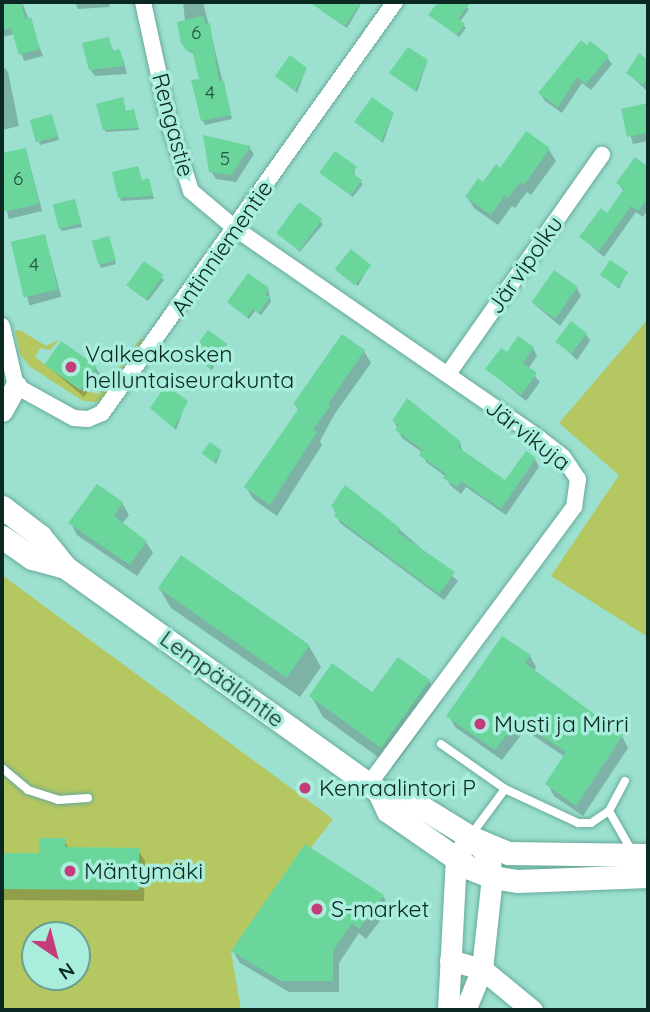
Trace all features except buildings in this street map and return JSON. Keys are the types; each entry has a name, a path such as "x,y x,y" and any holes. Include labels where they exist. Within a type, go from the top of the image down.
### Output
{"main road":[{"name":"Lempääläntie","path":"2,506 40,537 65,566 374,788 402,795 470,837 519,855 641,855"},
{"name":"Lempääläntie","path":"2,537 32,558 65,566"},
{"name":"Lempääläntie","path":"374,788 388,811 456,858 492,877 518,881 648,876"}],"street":[{"name":"Rengastie","path":"143,2 170,127 191,191 236,229"},
{"name":"Antinniementie","path":"9,393 74,418 88,419 102,412 236,229 395,2"},
{"name":"Järvipolku","path":"448,374 602,155"},
{"name":"Järvikuja","path":"236,229 448,374 563,457 573,468 579,493 564,522 374,788"},
{"path":"2,326 9,393 2,411"},
{"path":"448,1010 456,858 470,837 489,857 492,877 482,969 465,1010"},
{"path":"450,960 482,969 532,1010"}],"lane":[{"path":"441,744 505,789 578,823 591,823 609,811 625,781"},
{"path":"2,768 28,790 58,800 88,798"},
{"path":"470,837 505,789"},
{"path":"609,811 641,855"}],"green space":[{"path":"648,319 648,637 551,576 619,475 559,423"},
{"path":"20,330 46,346 60,339 50,350 40,348 35,357 80,390 99,394 141,338 144,342 102,400 83,401 29,366 20,354 15,331"},
{"path":"2,575 333,819 231,951 241,1010 2,1010"}],"place":[{"name":"Valkeakosken helluntaiseurakunta","path":"71,367"},
{"name":"Musti ja Mirri","path":"480,724"},
{"name":"Kenraalintori P","path":"305,788"},
{"name":"Mäntymäki","path":"70,871"},
{"name":"S-market","path":"317,909"}]}
